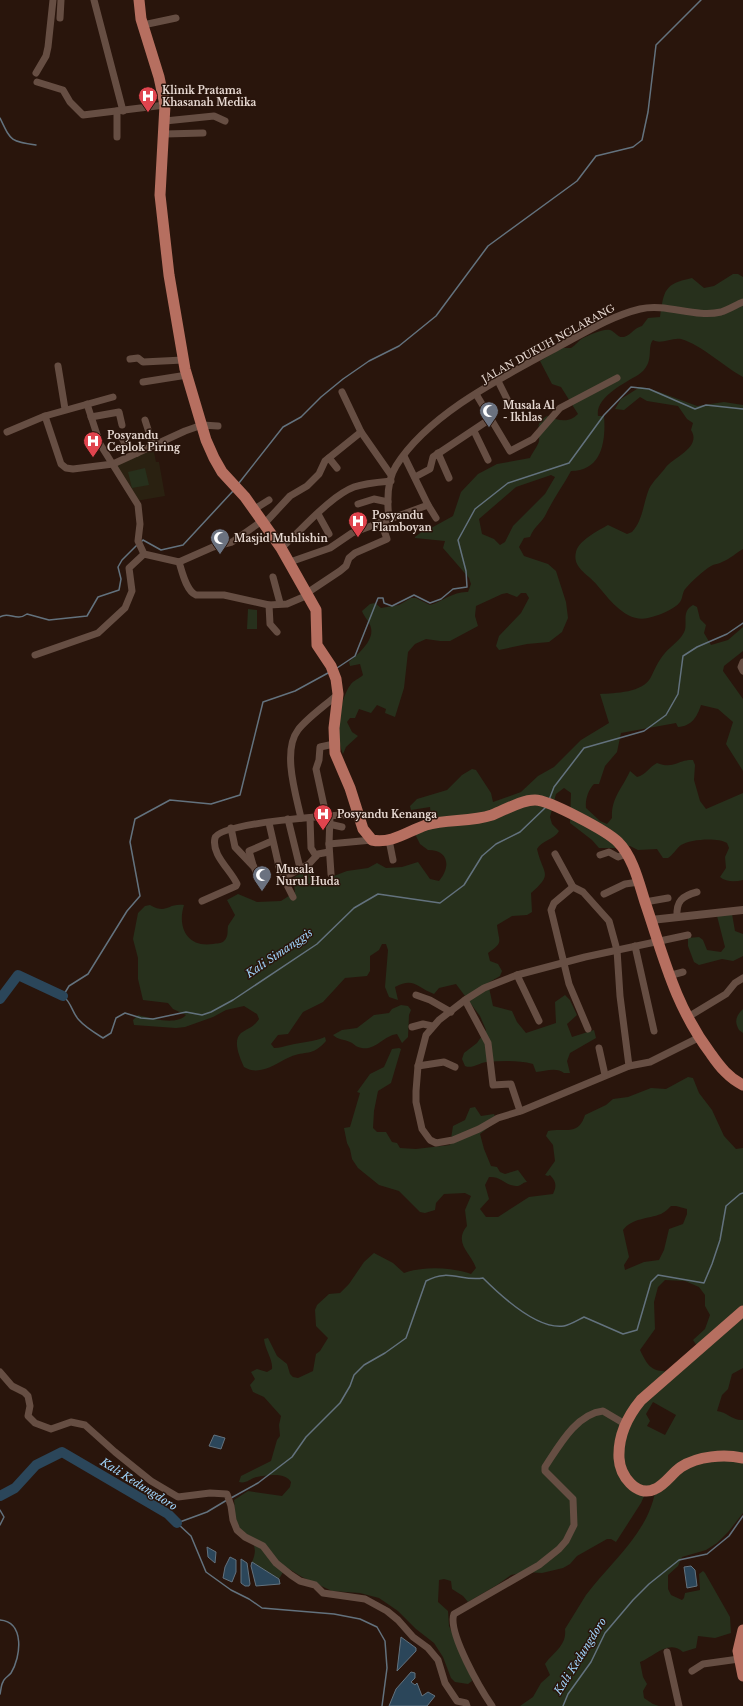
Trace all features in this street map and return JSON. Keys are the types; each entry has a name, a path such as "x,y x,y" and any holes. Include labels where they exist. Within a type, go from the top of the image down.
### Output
{"main road":[{"path":"139,0 143,25 159,77 165,105 165,134 161,165 160,195 169,274 183,360 187,375 202,425 214,458 222,472 233,486 245,497 281,548 308,594 317,614 317,645 331,666 336,679 338,694 334,728 334,744 338,761 350,788 363,829 372,840 389,840 426,825 490,815 529,801 540,800 591,824 616,840 626,854 639,882 668,976 678,999 700,1037 721,1068 730,1078 743,1085"},
{"path":"743,1311 640,1400 631,1411 625,1424 619,1443 619,1460 623,1476 637,1488 655,1489 682,1467 699,1460 716,1456 743,1458"},
{"path":"743,1630 739,1642 743,1676"}],"street":[{"path":"36,73 46,56 48,49 53,0"},
{"path":"60,18 61,0"},
{"path":"94,0 120,111 117,136"},
{"path":"143,25 176,18"},
{"path":"37,82 63,90 70,102 83,115 165,105"},
{"path":"165,121 214,116 225,121"},
{"path":"165,134 203,133"},
{"name":"JALAN DUKUH NGLARANG","path":"389,519 388,502 391,478 404,456 429,427 476,394 622,314 653,306 708,313 722,311 743,302"},
{"path":"130,358 138,358 144,362 183,360"},
{"path":"58,366 65,410"},
{"path":"143,382 187,375"},
{"name":"JALAN DUKUH NGLARANG","path":"476,394 508,450 512,450 533,439 560,408 617,378"},
{"path":"498,381 508,401"},
{"path":"281,548 331,500 354,487 391,478 361,432 342,392"},
{"path":"7,432 45,416 113,397"},
{"path":"87,404 100,444 138,505 140,524 139,544 144,554"},
{"path":"91,417 119,412 122,425"},
{"path":"45,416 63,466 73,469 113,464 153,445 202,425 218,426"},
{"path":"415,477 430,469 431,459 438,453 474,431 490,419"},
{"path":"145,420 153,445"},
{"path":"474,431 488,460"},
{"path":"144,554 179,562 212,547 232,542 263,522 290,496 307,486 319,474 325,461 361,432"},
{"path":"122,438 126,446 135,449 137,453"},
{"path":"438,453 449,478"},
{"path":"404,456 436,518"},
{"path":"329,458 337,468"},
{"path":"358,504 374,499 388,502"},
{"path":"253,510 269,500"},
{"path":"290,562 330,548 352,533 428,504"},
{"path":"318,514 328,534"},
{"path":"179,562 192,594 224,595 269,605 280,603 287,604 308,594 340,571 346,566 349,558 355,553 387,539 381,522"},
{"path":"35,655 98,633 125,608 132,591 129,568 144,554"},
{"path":"273,577 280,603"},
{"path":"269,605 270,624 277,632"},
{"path":"743,662 741,667 743,671"},
{"path":"301,818 291,763 293,740 298,730 338,694"},
{"path":"330,874 328,815 316,769 319,760 320,747 334,744"},
{"path":"202,901 236,886 236,881 216,852 215,845 217,835 231,828 288,819 358,814"},
{"path":"310,818 310,848 316,856"},
{"path":"288,819 300,868"},
{"path":"269,823 272,841 283,878 293,897"},
{"path":"329,824 342,827"},
{"path":"231,828 235,847 254,867"},
{"path":"283,878 309,864 318,854 329,848 372,840"},
{"path":"389,840 393,860"},
{"path":"262,886 249,851 272,841"},
{"path":"600,856 609,852 618,857 626,854"},
{"path":"555,854 572,887 583,892 609,921 616,950 629,1066"},
{"path":"604,894 625,884 639,882"},
{"path":"572,887 551,906 569,984 588,1029"},
{"path":"677,916 677,908 680,900 689,894 697,892"},
{"path":"645,902 668,898"},
{"path":"651,920 743,910"},
{"path":"688,935 616,950 517,975 484,988 465,1000 432,1026 426,1035 418,1066 416,1102 422,1129 430,1140 436,1143 453,1140 479,1129 498,1118 520,1111 605,1075 629,1066 650,1062 700,1037"},
{"path":"635,946 654,1031"},
{"path":"668,976 684,972"},
{"path":"517,975 539,1021"},
{"path":"688,1017 726,994 734,983 743,978"},
{"path":"416,995 430,1000 451,1012"},
{"path":"465,1000 488,1043 493,1085 511,1084 520,1111"},
{"path":"412,1027 423,1024 432,1026"},
{"path":"599,1048 605,1075"},
{"path":"418,1066 444,1062 455,1067"},
{"path":"0,1372 12,1386 24,1392 28,1396 30,1406 28,1416 35,1423 51,1429 71,1422 85,1425 151,1481 178,1497 227,1494 233,1520 240,1534 263,1546 276,1563 300,1581 315,1585 323,1593 365,1600 387,1611 398,1620 413,1637 428,1648 438,1660 444,1683 457,1701 466,1703 467,1706"},
{"path":"492,1706 468,1664 454,1628 454,1614 539,1565 559,1550 566,1541 574,1526 573,1499 546,1471 545,1468 579,1422 587,1415 603,1411 625,1424"},
{"path":"667,1652 679,1706"},
{"path":"692,1671 703,1664 740,1659"}],"shaded area":[{"path":"149,444 150,452 154,452 156,462 159,462 165,496 136,501 113,462"}],"green space":[{"path":"733,274 738,274 743,277 743,377 689,342 681,339 659,342 653,340 650,347 649,361 644,370 612,391 601,403 598,409 598,416 604,416 604,435 603,444 596,460 590,466 581,470 571,471 544,517 530,537 524,538 519,547 524,556 548,564 556,571 566,602 568,618 562,632 549,642 527,644 499,650 496,646 499,636 521,613 529,598 526,593 521,593 517,597 507,593 476,606 475,616 478,626 450,641 426,639 415,644 408,652 404,688 395,717 385,713 386,709 377,705 371,713 359,709 355,718 350,718 347,722 352,732 358,736 346,747 343,754 339,738 341,708 351,684 363,675 360,664 350,666 349,662 368,642 371,633 371,628 362,611 370,604 375,603 381,608 399,605 411,598 416,598 430,605 458,593 468,592 471,584 469,578 443,548 445,541 415,537 424,530 433,527 453,516 461,492 478,474 497,464 530,458 539,441 538,427 540,421 547,416 559,420 567,420 578,414 561,387 552,384 540,361 562,348 571,348 582,339 596,332 610,330 620,337 629,335 637,328 642,326 648,318 660,317 664,294 676,283 692,278 704,288 714,286","holes":["551,475 555,477 545,494 513,526 505,542 500,545 494,539 482,534 479,519 516,487"]},
{"path":"640,387 651,389 697,406 724,402 743,405 743,549 725,561 711,566 701,573 691,582 683,593 682,599 674,608 656,616 640,619 632,617 619,609 579,567 575,558 578,548 589,536 608,525 627,534 632,532 641,517 649,489 655,480 670,463 690,447 693,442 691,430 693,423 687,419 678,406 647,401 640,397 624,410 615,409 621,399"},
{"path":"145,468 149,485 132,488 128,472"},
{"path":"693,605 697,607 700,619 706,625 704,633 711,645 728,640 743,627 743,651 724,666 723,671 743,699 743,771 726,744 733,722 718,709 701,705 696,717 687,725 678,727 676,723 621,733 617,752 605,766 599,784 594,784 590,789 586,808 600,821 607,824 612,818 615,799 630,771 637,777 643,775 657,763 672,765 683,761 693,760 695,765 694,780 700,801 706,809 743,793 743,880 731,881 720,877 726,868 725,857 729,848 727,843 723,841 711,839 691,841 681,845 668,858 663,858 657,849 638,850 630,846 599,848 592,840 570,823 571,793 564,788 556,794 550,817 552,824 559,831 537,849 544,869 545,877 531,893 532,912 527,915 512,916 497,925 499,942 496,947 488,953 490,961 498,964 502,971 500,976 488,983 493,1006 512,1011 517,1022 526,1033 556,1023 555,1002 565,995 570,1000 577,1015 567,1024 572,1037 594,1030 596,1038 570,1053 567,1061 570,1073 564,1073 558,1070 536,1072 533,1064 516,1061 486,1062 468,1067 465,1066 462,1059 464,1053 477,1043 486,1030 480,1016 456,984 439,988 434,994 415,984 401,984 395,987 398,1000 389,997 385,987 388,950 386,944 382,944 379,950 370,956 370,971 367,976 345,978 323,1002 303,1012 288,1034 278,1035 271,1044 274,1048 276,1048 325,1037 326,1041 313,1051 290,1057 262,1070 250,1070 244,1067 238,1050 238,1036 255,1024 259,1019 257,1014 244,1006 226,1010 213,1017 185,1027 176,1028 134,1025 133,1020 138,1015 170,1021 182,1018 186,1015 173,1009 168,1003 143,1000 138,979 138,958 133,939 138,913 145,906 150,905 156,908 164,909 184,905 182,921 186,934 197,943 213,944 222,943 226,939 228,926 235,915 227,900 238,894 257,902 281,901 295,892 293,878 303,872 313,873 321,879 326,879 347,871 368,868 377,863 386,868 402,867 418,862 430,879 439,881 443,876 446,865 444,856 435,851 428,850 420,844 415,834 431,818 430,807 411,810 410,806 417,799 447,790 462,775 472,769 476,770 491,793 493,802 521,792 538,776 554,767 581,740 609,723 600,694 628,691 642,686 647,682 667,650 684,633 686,613 687,610"},
{"path":"248,609 257,610 257,629 247,629"},
{"path":"732,914 735,931 743,934 743,956 733,961 722,959 699,965 694,962 688,946 688,938 699,937 703,940 707,950 721,952 725,947 717,916"},
{"path":"401,1005 408,1006 411,1010 409,1015 408,1037 402,1043 397,1034 392,1035 374,1046 364,1048 357,1047 351,1042 339,1039 333,1035 342,1030 357,1028 374,1015 389,1013 392,1009"},
{"path":"743,1009 743,1033 737,1027 736,1021 737,1016"},
{"path":"392,1049 401,1049 391,1083 378,1091 374,1111 373,1128 377,1132 386,1132 392,1142 397,1143 400,1148 416,1149 450,1145 453,1126 465,1120 470,1108 475,1107 481,1116 494,1114 497,1121 480,1134 491,1166 497,1167 500,1172 505,1174 518,1170 527,1182 514,1186 497,1178 489,1177 485,1185 489,1199 480,1209 486,1217 498,1217 529,1197 553,1194 555,1188 554,1179 550,1175 545,1175 555,1161 553,1145 546,1136 548,1131 575,1129 582,1122 585,1115 606,1105 613,1099 628,1097 651,1088 666,1089 688,1077 693,1078 699,1093 712,1110 724,1136 736,1149 743,1148 743,1368 732,1374 728,1389 722,1395 717,1411 736,1419 743,1420 743,1513 729,1531 717,1543 706,1550 682,1557 678,1566 668,1575 668,1589 671,1595 682,1600 685,1593 700,1590 699,1574 703,1571 730,1617 731,1633 715,1638 698,1636 696,1648 683,1652 677,1648 667,1648 640,1662 643,1677 647,1684 643,1691 644,1698 659,1706 520,1706 533,1697 541,1683 550,1675 545,1664 562,1644 565,1629 586,1595 627,1547 645,1521 655,1492 645,1494 641,1503 616,1542 611,1539 607,1539 577,1556 570,1564 563,1568 542,1573 525,1572 511,1575 468,1602 463,1596 452,1589 451,1581 444,1579 439,1580 438,1602 448,1611 449,1626 469,1668 472,1681 468,1684 455,1682 451,1678 443,1657 434,1643 416,1629 398,1611 379,1598 360,1593 332,1591 302,1577 286,1567 279,1579 252,1562 255,1549 250,1540 243,1533 236,1520 234,1500 248,1491 282,1496 290,1487 291,1482 280,1475 270,1475 239,1482 241,1476 271,1461 277,1440 280,1436 279,1425 281,1416 264,1397 253,1392 250,1385 255,1379 251,1372 257,1369 267,1372 272,1369 264,1339 268,1338 277,1356 287,1364 290,1374 293,1377 298,1378 313,1371 316,1354 320,1351 328,1338 316,1326 315,1310 317,1305 329,1294 340,1293 349,1284 364,1262 374,1253 393,1263 404,1273 420,1269 438,1268 471,1274 476,1268 462,1243 463,1232 467,1226 465,1210 471,1196 465,1193 444,1194 436,1203 435,1210 425,1213 420,1212 399,1191 379,1185 358,1168 352,1159 344,1128 350,1127 360,1093 357,1092 370,1074 384,1067","holes":["671,1206 687,1209 687,1214 683,1224 669,1229 664,1250 659,1260 644,1262 625,1270 624,1265 629,1257 623,1230 631,1223 661,1214","665,1280 685,1281 699,1287 705,1295 705,1306 710,1315 705,1329 693,1340 701,1352 676,1372 662,1371 653,1368 647,1362 640,1350 655,1329 654,1302 658,1287","653,1402 676,1415 665,1435 647,1426 650,1421 646,1414"]}],"water":[{"path":"214,1435 225,1438 221,1449 209,1446"},
{"path":"207,1547 216,1552 215,1563 208,1557"},
{"path":"230,1557 236,1560 236,1572 232,1582 223,1578 225,1567"},
{"path":"241,1559 247,1563 249,1586 245,1586 241,1583"},
{"path":"252,1562 279,1579 280,1584 256,1586 251,1566"},
{"path":"691,1566 695,1570 697,1586 687,1588 684,1567"},
{"path":"401,1637 416,1648 416,1651 397,1671"},
{"path":"411,1672 415,1673 415,1678 411,1682 415,1685 417,1683 422,1696 428,1692 435,1696 427,1706 389,1706 396,1689"}],"waterway":[{"path":"239,483 283,427 301,417 321,397 343,379 369,361 399,346 436,316 488,246 577,181 596,156 633,147 642,140 648,112 656,45 701,0"},
{"path":"0,118 12,139 36,145"},
{"path":"337,668 355,656 378,598 383,598 384,603 392,606 414,595 430,603 441,599 453,589 467,587 466,571 458,540 475,509 508,483 569,463 604,415 631,387 649,389 695,409 706,405 743,409"},
{"path":"141,542 143,540 161,550 183,545 233,491"},
{"path":"0,617 3,615 19,617 27,614 49,620 87,616 98,597 119,590 121,579 118,567 122,560 137,545"},
{"name":"Kali Simanggis","path":"549,800 554,787 584,748 644,731 666,715 678,694 683,656 697,647 727,634 743,623"},
{"name":"Kali Simanggis","path":"328,673 295,691 263,702 240,795 211,804 170,800 135,819 130,842 140,896 127,911 88,974 69,986 63,996 79,1020 103,1038 111,1033 116,1018 125,1013 141,1018 153,1019 186,1012 202,1015 211,1012 233,1000 317,944 354,908 378,894 440,903 464,885 482,856 496,844 520,832 546,807"},
{"name":"Kali Simanggis","path":"0,999 18,975 63,996"},
{"path":"231,1498 258,1483 292,1457 306,1437 340,1403 350,1386 354,1375 364,1365 385,1353 406,1338 426,1281 434,1277 449,1275 475,1279 483,1278 509,1302 542,1323 553,1326 564,1326 584,1317 623,1334 637,1330 651,1282 658,1275 704,1283 720,1240 726,1206 743,1193"},
{"name":"Kali Kedungdoro","path":"0,1496 15,1488 36,1465 62,1452 168,1514 177,1523"},
{"name":"Kali Kedungdoro","path":"227,1500 207,1512 177,1523 191,1536 206,1572 231,1590 249,1599 262,1608 334,1614 360,1619 377,1627 385,1641 387,1668 382,1706"},
{"path":"0,1510 4,1517 0,1525"},
{"name":"Kali Kedungdoro","path":"563,1706 568,1694 591,1662 605,1633 633,1600 649,1584 679,1560 707,1554 729,1536 743,1516"},
{"path":"0,1620 8,1622 14,1627 19,1641 17,1658 11,1673 5,1678 1,1686 0,1694"}],"place":[{"name":"Klinik Pratama Khasanah Medika","path":"148,113"},
{"name":"Musala Al - Ikhlas","path":"489,428"},
{"name":"Posyandu Ceplok Piring","path":"93,458"},
{"name":"Posyandu Flamboyan","path":"358,538"},
{"name":"Masjid Muhlishin","path":"220,555"},
{"name":"Posyandu Kenanga","path":"323,831"},
{"name":"Musala Nurul Huda","path":"262,892"}]}
